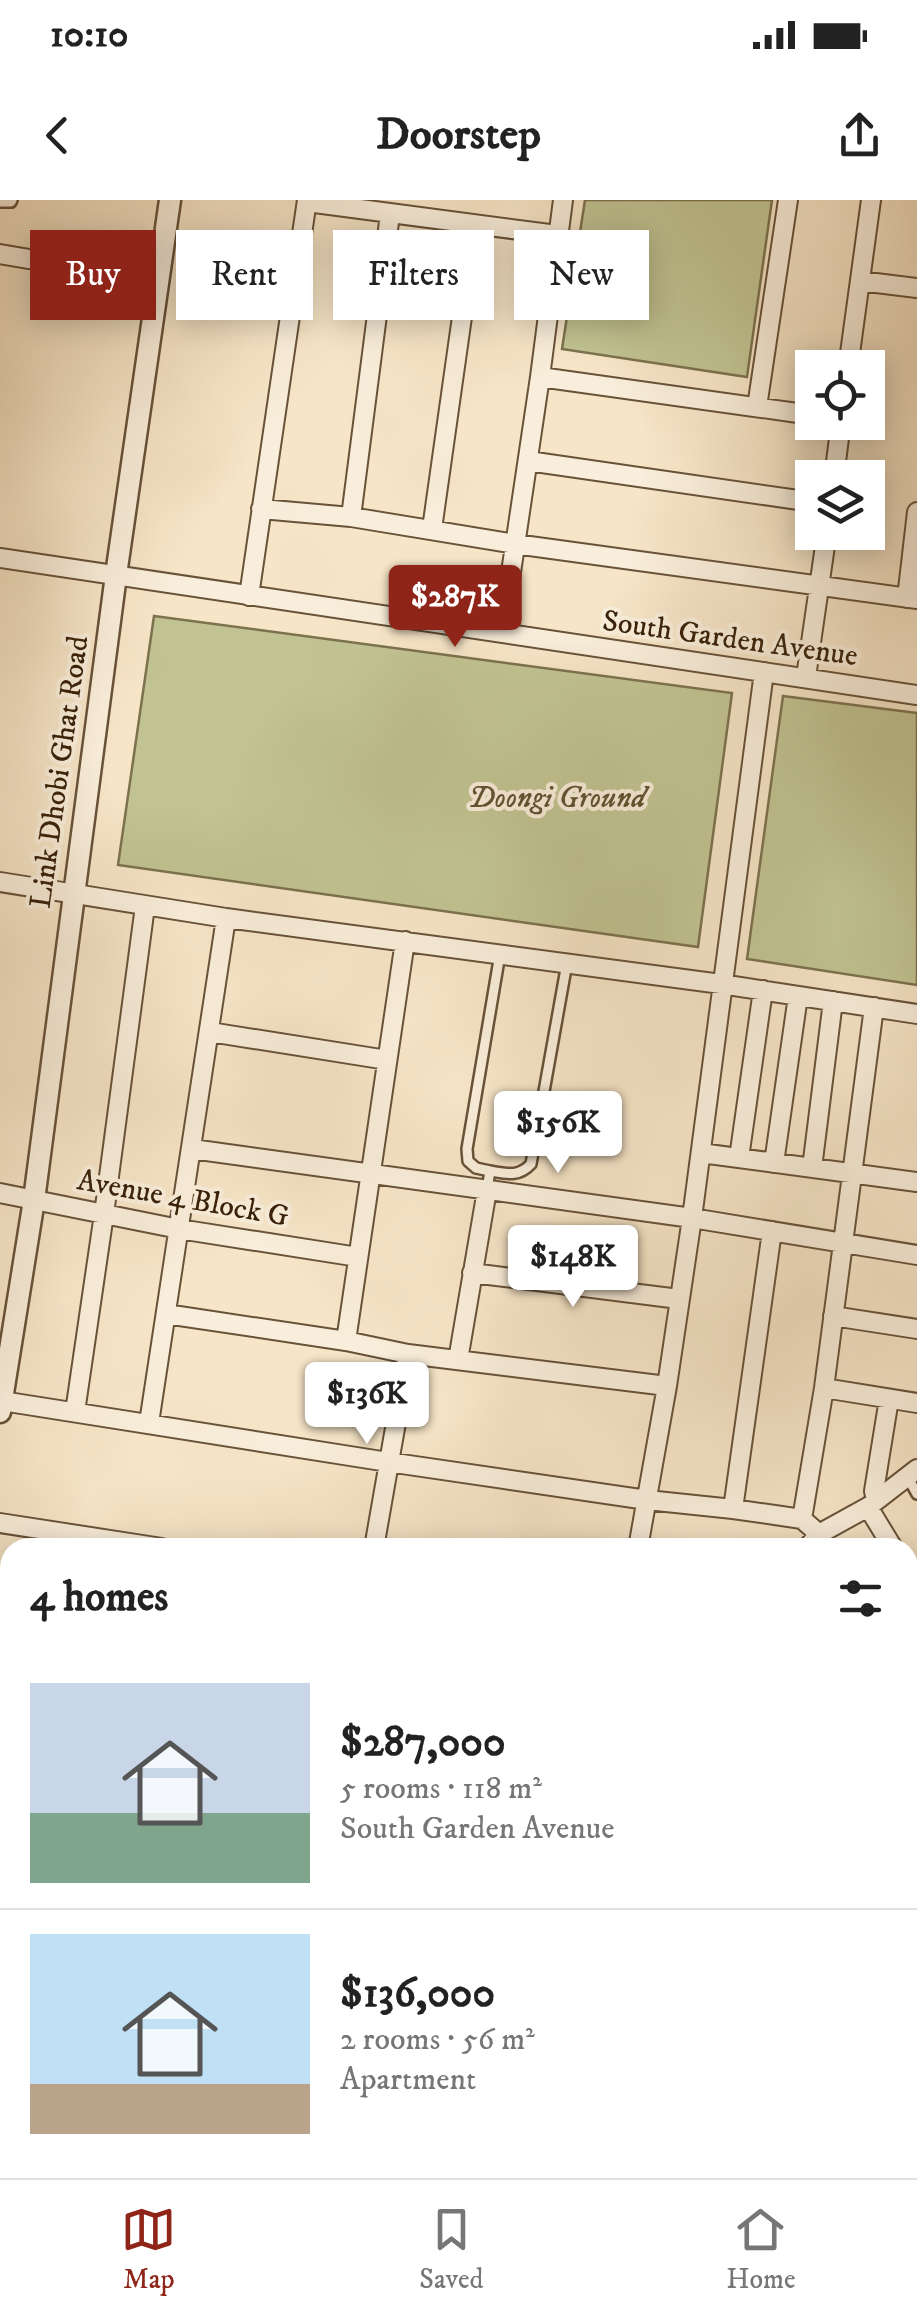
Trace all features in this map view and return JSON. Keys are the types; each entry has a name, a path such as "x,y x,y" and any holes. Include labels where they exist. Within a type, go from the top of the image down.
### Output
{"street":[{"name":"Link Dhobi Ghat Road","path":"1,1406 34,1200 170,200"},
{"path":"558,230 563,200"},
{"path":"756,407 788,200"},
{"path":"850,350 871,200"},
{"path":"249,596 307,201 520,230"},
{"path":"352,517 390,214"},
{"path":"432,529 475,224"},
{"path":"0,254 158,282"},
{"path":"860,281 917,288"},
{"path":"502,633 547,320"},
{"path":"540,376 795,413"},
{"path":"528,461 795,500"},
{"path":"261,509 352,517 515,544 912,598 917,512"},
{"path":"806,677 825,550"},
{"name":"South Garden Avenue","path":"0,558 917,695"},
{"path":"640,1538 692,1218 764,672"},
{"path":"0,882 226,918 917,1014"},
{"path":"75,1412 144,906"},
{"path":"149,1423 226,918"},
{"path":"346,1342 405,941"},
{"path":"740,1158 763,990"},
{"path":"774,1163 798,996"},
{"path":"812,1168 833,1001"},
{"path":"811,1538 802,1520 824,1388 874,1007"},
{"path":"210,1032 388,1060"},
{"path":"192,1148 371,1175 489,1181 917,1255"},
{"path":"701,1153 917,1182"},
{"path":"458,1360 489,1181"},
{"name":"Avenue 4 Block G","path":"0,1194 179,1229 358,1257"},
{"path":"734,1509 772,1230"},
{"path":"472,1273 679,1299"},
{"path":"166,1314 408,1354 667,1386"},
{"path":"833,1316 917,1329"},
{"path":"376,1538 408,1354"},
{"path":"824,1388 917,1403"},
{"path":"888,1538 872,1503 889,1399"},
{"path":"1,1406 75,1412 388,1462 802,1520"},
{"path":"818,1538 912,1473"},
{"path":"0,1523 84,1538"}],"lane":[{"path":"0,202 12,200"},
{"path":"500,954 467,1149 468,1161 489,1181 524,1172 531,1164 567,963"},
{"path":"912,1473 917,1494"}],"green space":[{"path":"585,200 772,200 747,377 562,349 566,320 649,320 649,230 580,230"},
{"name":"Doongi Ground","path":"154,616 732,693 698,947 118,865"},
{"path":"783,696 917,713 917,985 747,959"}]}
